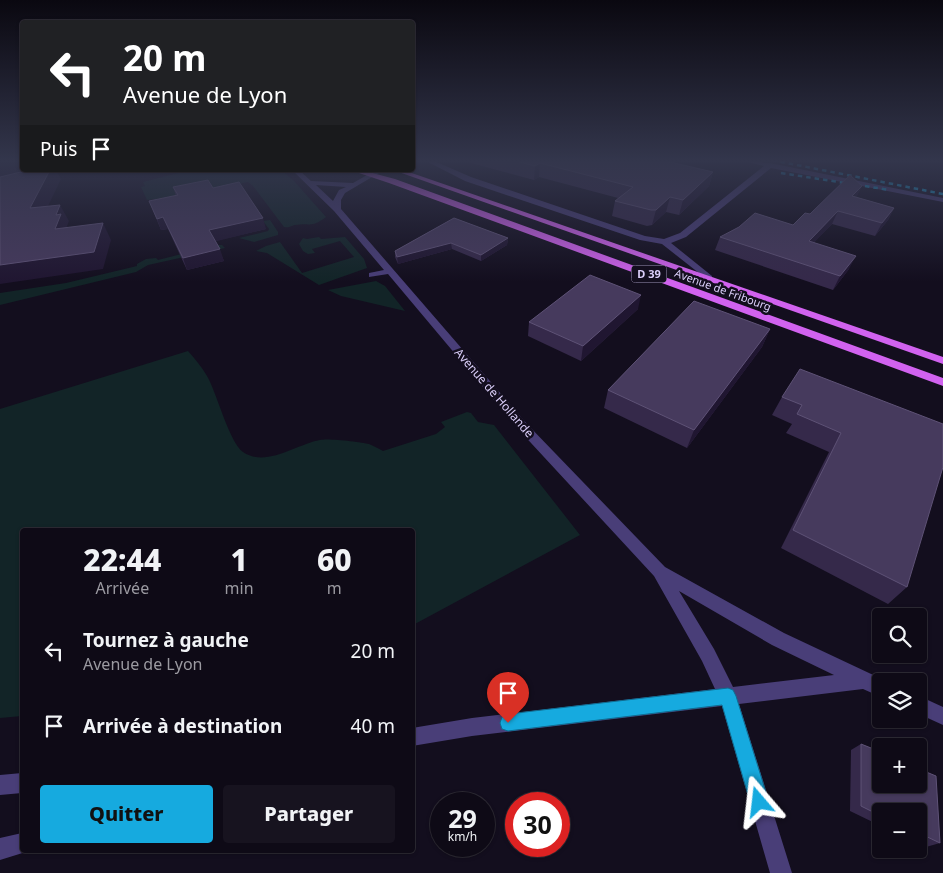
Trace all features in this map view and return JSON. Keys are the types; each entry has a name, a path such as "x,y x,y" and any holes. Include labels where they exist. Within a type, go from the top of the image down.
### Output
{"main road":[{"name":"Avenue de Fribourg","path":"454,201 943,382"},
{"name":"Avenue de Fribourg","path":"485,201 943,361"}],"street":[{"name":"Avenue de Hollande","path":"328,201 337,209 523,427 658,571 708,655 728,696 862,680"},
{"path":"337,209 338,201"},
{"path":"532,201 643,238 665,242 709,278"},
{"path":"665,242 682,235 725,201"},
{"path":"372,275 389,271"},
{"name":"Avenue de Hollande","path":"658,571 778,639 872,684"},
{"path":"415,736 472,727 728,696 780,873"},
{"path":"927,709 943,716"},
{"path":"0,785 20,784"},
{"path":"0,849 20,844"}],"shaded area":[{"path":"264,201 312,201 326,217 313,224 284,227"},
{"path":"270,220 278,235 254,242 239,238 268,231 269,229 263,221"},
{"path":"319,237 321,239 345,237 364,259 367,268 319,285 267,253 256,251 280,242 302,273 354,257 340,241 312,249 315,253 308,254 303,251 299,244 303,238"},
{"path":"222,245 225,248 148,265 136,272 0,305 0,293 66,283 137,266 137,264 146,259 156,258 158,260"},
{"path":"376,281 385,286 405,311 341,296 328,290"},
{"path":"188,351 207,376 228,428 238,447 243,452 252,456 271,456 320,440 344,440 365,443 383,451 436,434 445,427 441,422 467,412 471,413 478,422 494,425 580,535 415,624 415,528 20,528 20,716 0,718 0,409"}],"building":[{"path":"0,201 34,201 30,208 60,205 56,215 61,214 55,229 103,223 94,252 0,265"},
{"path":"149,201 251,201 263,218 209,230 220,249 183,258 163,217 157,219"},
{"path":"615,201 666,201 656,210"},
{"path":"824,201 869,201 894,208 882,223 838,211 809,241 856,256 840,276 720,237 739,227 755,213 793,225 805,213 810,214"},
{"path":"454,218 508,238 481,255 451,243 397,257 395,251"},
{"path":"590,275 641,295 583,346 529,322"},
{"path":"694,301 770,329 694,430 608,390"},
{"path":"800,369 943,424 943,467 907,587 793,530 841,433 797,414 802,405 782,397"},
{"path":"861,744 872,748 872,793 927,793 927,772 936,776 940,843 927,837 927,803 872,803 872,812 861,806"}],"route":[{"path":"508,723 728,696 759,802"}]}
